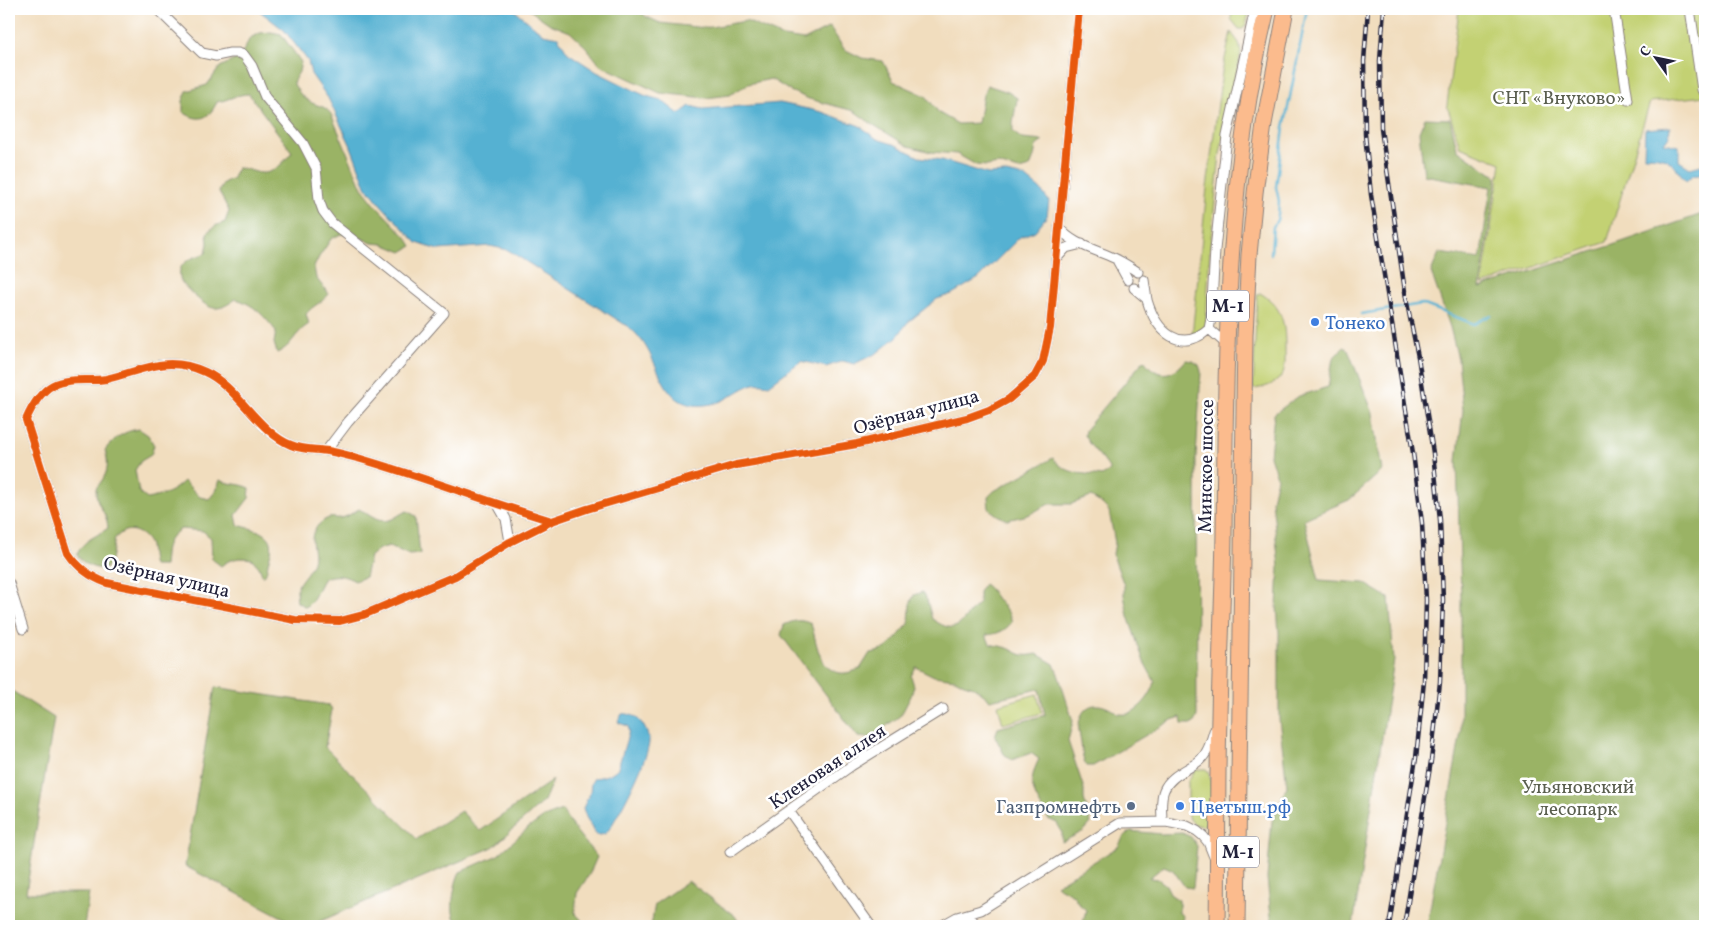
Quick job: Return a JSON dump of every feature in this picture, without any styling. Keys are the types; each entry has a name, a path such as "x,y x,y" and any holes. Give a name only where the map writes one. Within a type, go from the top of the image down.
{"highway":[{"name":"Минское шоссе","path":"1217,926 1226,344 1230,270 1241,150 1252,81 1267,9"},
{"name":"Минское шоссе","path":"1237,926 1245,335 1249,255 1264,124 1286,9"}],"street":[{"path":"157,9 202,53 216,56 230,53 244,55 252,66 265,97 303,143 316,168 319,200 323,211 332,223 444,313 348,422 326,451"},
{"name":"Озёрная улица","path":"552,521 498,505 445,485 346,455 302,449 289,445 276,436 219,381 205,372 167,363 106,379 66,381 53,385 41,394 26,420 68,553 75,564 86,573 108,582 295,620 340,621 363,615 455,576 510,542 552,521 736,465 857,444 967,418 989,410 1009,399 1024,387 1035,376 1043,361 1050,328 1079,9"},
{"path":"1144,280 1147,299 1152,312 1163,329 1177,340 1190,340 1202,336 1209,329 1215,241 1227,136 1255,9"},
{"path":"1614,9 1628,100"},
{"path":"1690,9 1702,90"},
{"path":"1059,227 1063,232 1082,244 1138,272"},
{"path":"1056,259 1066,248 1082,244"},
{"path":"1117,260 1128,280"},
{"path":"1134,288 1147,299"},
{"path":"1209,329 1226,344"},
{"path":"498,505 506,519 510,542"},
{"path":"9,583 22,629"},
{"name":"Кленовая аллея","path":"730,852 851,766 943,709"},
{"path":"1162,822 1162,796 1166,786 1187,767 1202,758 1210,746 1219,719"},
{"path":"789,811 871,926"},
{"path":"941,926 957,917 981,910 1120,823 1162,822 1187,826 1198,831 1208,842 1218,869"},
{"path":"968,914 977,926"}],"green space":[{"path":"528,9 639,9 645,16 660,23 705,28 746,21 783,37 804,40 830,27 844,49 862,58 883,61 893,81 926,96 939,113 958,124 978,123 983,95 987,85 1008,92 1017,98 1013,132 1022,139 1043,141 1036,146 1030,167 1019,170 998,164 976,165 957,154 931,152 908,146 854,111 809,99 790,91 771,79 748,84 730,95 706,98 660,93 600,65 586,47 570,32 550,24"},
{"path":"1232,9 1250,9 1246,25 1243,29 1239,29 1231,19"},
{"name":"СНТ «Внуково»","path":"1459,9 1705,9 1705,96 1650,102 1607,242 1482,285 1501,163 1460,147 1447,105"},
{"path":"271,32 281,34 301,62 299,72 293,82 297,90 305,99 325,108 331,114 362,188 412,246 402,252 383,244 372,243 352,234 341,234 331,239 314,267 316,278 329,294 306,314 309,324 286,347 277,353 274,343 276,331 259,312 248,304 236,299 220,308 210,307 187,288 181,281 180,274 184,263 206,253 207,233 215,226 225,222 229,211 219,192 223,183 233,178 237,168 262,173 272,171 292,152 249,94 217,102 211,112 203,118 194,117 183,112 183,101 187,91 207,85 220,67 240,57 250,38 260,33"},
{"path":"1231,32 1239,43 1241,53 1220,154 1210,248 1206,323 1205,327 1192,336 1207,188 1222,72"},
{"name":"Ульяновский лесопарк","path":"1425,118 1450,119 1457,149 1497,176 1480,288 1705,213 1705,926 1427,926 1461,731 1461,597 1457,461 1463,410 1458,359 1450,327 1431,272 1439,253 1480,259 1491,187 1424,175 1419,132"},
{"path":"1260,293 1274,304 1282,317 1285,364 1283,373 1278,380 1266,386 1253,389 1257,295"},
{"path":"1344,347 1348,350 1373,413 1382,471 1349,500 1304,519 1319,580 1364,583 1389,598 1394,660 1353,926 1272,926 1267,878 1272,821 1287,786 1279,719 1279,633 1277,607 1279,567 1272,500 1277,477 1270,456 1274,414 1299,396 1328,387 1333,358"},
{"path":"1144,360 1154,370 1165,374 1176,370 1186,360 1193,361 1199,365 1201,371 1196,458 1197,717 1193,724 1182,724 1181,717 1172,720 1093,766 1087,766 1084,761 1079,728 1081,715 1085,710 1090,706 1100,705 1118,714 1129,714 1146,700 1155,682 1144,662 1128,616 1124,585 1113,554 1115,543 1109,511 1091,497 1071,504 1049,504 1028,515 1007,520 989,509 988,497 994,491 1053,458 1063,468 1075,472 1102,476 1110,470 1087,440 1084,435 1085,430"},
{"path":"139,429 148,435 154,445 151,455 141,461 135,470 139,492 147,499 167,493 184,481 200,497 209,499 216,491 220,480 250,488 249,498 236,515 238,525 259,531 269,538 271,550 266,573 263,577 259,567 252,559 235,559 221,566 212,559 211,538 203,531 181,529 175,533 167,545 164,566 153,566 150,546 146,539 140,534 129,530 115,538 111,560 105,569 89,565 77,555 86,542 108,528 106,517 96,494 96,488 106,471 105,450 120,436 129,431"},
{"path":"359,509 381,521 391,519 407,511 416,516 420,554 409,555 389,546 379,549 370,556 365,577 355,581 340,576 324,578 314,597 306,607 297,602 298,585 309,570 314,559 313,532 328,518 348,516"},
{"path":"984,584 1006,609 1012,622 1001,632 986,635 990,644 1008,648 1022,655 1037,654 1054,664 1073,721 1068,741 1084,789 1084,799 1091,823 1084,831 1062,842 1062,832 1057,823 1048,819 1033,790 1033,777 1039,759 1031,753 1012,760 1004,754 995,736 998,728 1045,715 1039,689 990,700 974,687 955,679 934,676 916,667 911,676 914,686 911,696 901,715 877,734 868,738 858,737 781,635 784,625 788,623 804,621 811,624 822,660 832,670 840,673 850,672 860,669 870,653 877,652 892,643 909,624 910,604 914,595 922,592 927,600 932,619 942,625 955,627 979,603 979,592"},
{"path":"215,687 329,705 332,710 325,747 417,839 461,811 480,831 553,780 544,801 493,847 309,926 299,926 185,866"},
{"path":"9,689 54,718 26,893 89,893 84,926 9,926"},
{"path":"1037,694 1042,713 1003,724 998,705"},
{"path":"1206,769 1209,773 1212,796 1208,819 1206,824 1202,826 1194,824 1188,817 1188,781 1195,770"},
{"path":"562,810 572,826 597,857 589,875 577,893 575,913 587,926 462,926 455,918 453,912 455,887 460,872 498,855 527,829 544,817"},
{"path":"1130,831 1161,834 1182,833 1191,837 1197,846 1193,888 1185,887 1173,870 1164,866 1149,878 1158,879 1166,885 1171,895 1179,900 1179,913 1183,916 1181,926 1082,926 1086,910 1073,895 1056,885 1118,847"},
{"path":"688,881 735,916 741,926 651,926 655,904"}],"water":[{"path":"257,9 513,9 543,34 558,37 568,53 597,72 646,96 661,100 679,114 690,106 703,109 780,103 822,112 860,126 877,139 896,145 919,157 942,160 988,174 1006,173 1025,177 1040,189 1049,201 1047,216 1035,231 1020,237 979,278 952,294 937,299 907,323 898,336 877,353 854,364 843,361 826,367 801,361 769,385 754,384 716,403 698,405 684,403 674,396 666,386 647,348 633,331 508,250 490,246 438,250 417,243 366,186 350,144 328,98 311,74 308,61 284,30"},
{"path":"1670,127 1669,136 1664,143 1679,146 1679,161 1690,168 1705,164 1705,173 1693,175 1686,181 1669,161 1659,157 1644,156 1645,129"},
{"path":"622,714 632,715 644,726 649,741 648,748 625,802 612,825 605,834 596,835 583,808 594,778 607,775 618,768 629,731 628,726 618,721"}],"waterway":[{"path":"1271,254 1273,227 1278,215 1279,201 1276,187 1284,128 1307,9"},
{"path":"1361,314 1422,304 1474,324 1491,315"}],"railway":[{"path":"1368,9 1364,61 1365,134 1371,195 1413,453 1422,523 1426,600 1424,681 1416,758 1389,926"},
{"path":"1384,9 1380,61 1381,129 1406,298 1418,357 1433,453 1440,520 1443,600 1440,682 1431,761 1404,926"}],"cycle path":[{"path":"552,521 361,459 291,445 279,439 268,430 217,379 205,372 178,364 154,366 106,379 72,380 53,385 40,395 26,420 68,553 80,568 90,575 107,583 295,620 340,621 363,615 455,576 510,542 552,521 587,509 736,465 857,444 967,418 989,410 1009,399 1035,376 1043,361 1050,328 1079,9"}],"place":[{"name":"Тонеко","path":"1315,322"},
{"name":"Газпромнефть","path":"1131,806"},
{"name":"Цветыш.рф","path":"1180,806"}]}
